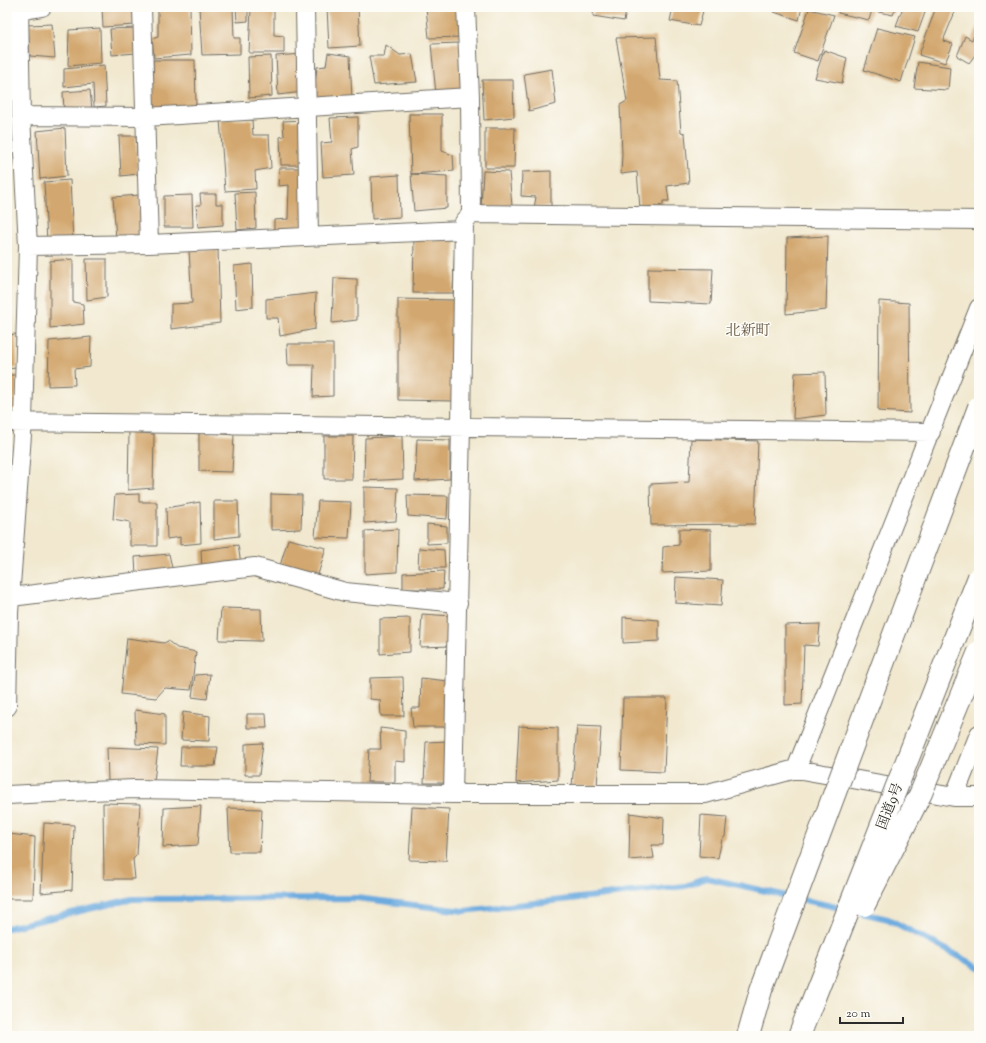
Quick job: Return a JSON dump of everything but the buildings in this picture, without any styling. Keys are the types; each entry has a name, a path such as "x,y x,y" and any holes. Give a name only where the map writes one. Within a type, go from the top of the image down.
{"highway":[{"path":"748,1036 761,990 979,407"},
{"name":"国道9号","path":"803,1027 979,577"},
{"path":"803,1027 921,793 979,652"}],"street":[{"path":"7,707 15,421 28,246 21,116 19,9 42,7"},
{"path":"142,7 149,244"},
{"path":"305,7 308,107 309,236"},
{"path":"453,794 458,603 464,222 471,214 470,97 466,7"},
{"path":"21,116 146,117 470,97"},
{"path":"471,214 979,220"},
{"path":"28,246 149,244 464,230"},
{"path":"796,769 979,308"},
{"path":"15,421 931,432"},
{"path":"9,608 255,567 346,592 458,603"},
{"path":"954,797 979,734"},
{"path":"7,795 134,789 453,794 704,794 796,769 954,797 979,798"}],"waterway":[{"path":"7,928 132,899 356,898 464,911 685,886 707,878 845,909"},
{"path":"862,913 888,919 979,967"}],"district":[{"name":"北新町","path":"748,330"}]}
